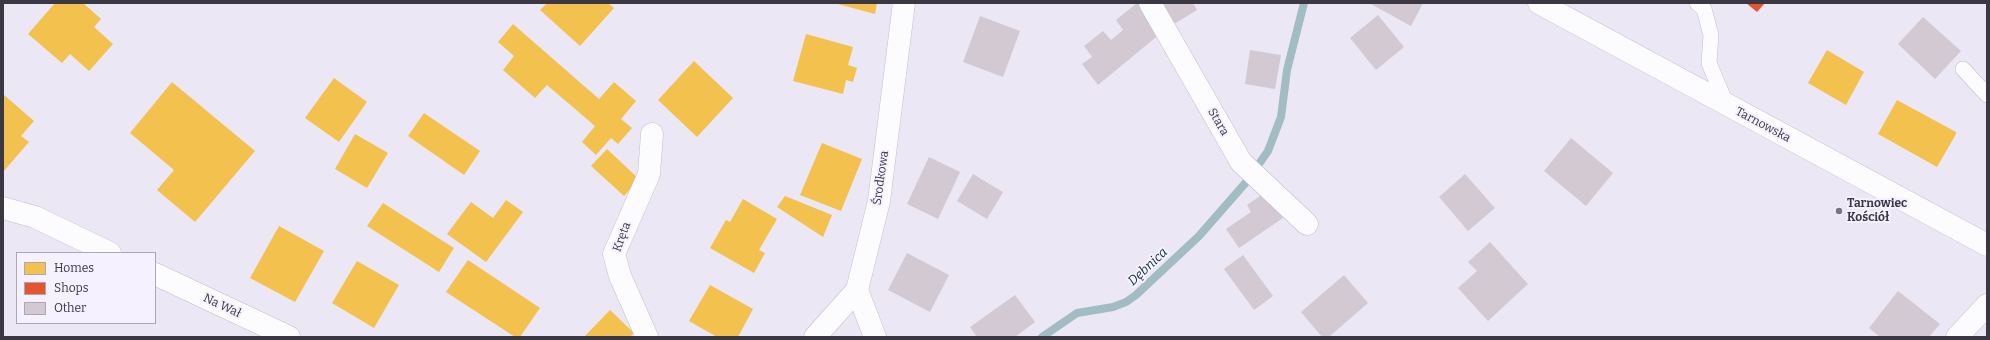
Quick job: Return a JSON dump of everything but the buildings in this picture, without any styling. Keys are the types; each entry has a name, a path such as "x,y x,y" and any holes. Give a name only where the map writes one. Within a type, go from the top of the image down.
{"street":[{"name":"Środkowa","path":"815,337 857,290 878,201 904,3"},
{"name":"Stara","path":"1150,3 1241,162 1307,224"},
{"name":"Tarnowska","path":"1539,3 1727,106 1987,245"},
{"name":"Kręta","path":"647,337 620,276 614,254 649,174 652,134"},
{"path":"3,208 34,217 108,252"},
{"name":"Na Wał","path":"156,274 289,337"},
{"path":"857,290 875,337"},
{"path":"1958,337 1987,305"}],"lane":[{"path":"1697,3 1704,9 1711,35 1709,64 1727,106"},
{"path":"1962,70 1987,95"}],"waterway":[{"name":"Dębnica","path":"1259,164 1268,151 1281,117 1287,70 1304,3"},
{"name":"Dębnica","path":"1042,337 1077,313 1113,307 1126,302 1136,295 1199,236 1248,180"}],"place":[{"name":"Tarnowiec Kościół","path":"1839,211"}]}
